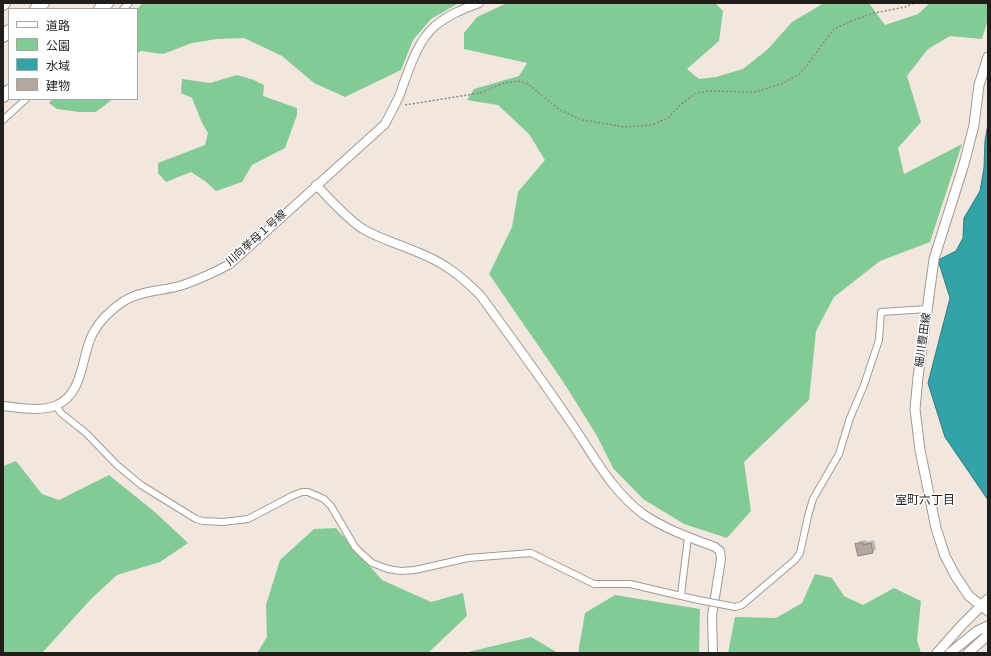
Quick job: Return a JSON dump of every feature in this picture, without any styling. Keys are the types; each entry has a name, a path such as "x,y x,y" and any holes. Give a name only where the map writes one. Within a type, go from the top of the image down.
{"main road":[{"name":"細川豊田線","path":"986,605 969,596 955,575 945,556 936,528 920,450 915,408 934,259 964,164 974,125 979,85 988,57"},
{"path":"937,653 986,605"},
{"path":"950,653 977,631 988,626"},
{"path":"968,653 988,635"}],"street":[{"name":"川向挙母１号線","path":"56,406 69,396 76,385 93,333 105,316 126,300 146,293 182,285 213,273 230,264 385,124 395,107 406,76 422,42 434,26 450,15 479,3"},
{"path":"3,120 25,100"},
{"path":"316,185 351,220 365,229 429,257 455,271 480,295 502,324 612,483 630,503 643,514 661,525 718,549 721,555 712,616 713,653"},
{"path":"3,406 37,409 56,406 61,413 86,433 117,465 141,486 196,519 203,521 223,522 253,518 292,496 302,492 308,492 324,499 331,506 355,547 362,554 372,562 388,569 401,571 415,570 468,558 531,553 594,584 630,584 735,607 742,605 796,560 800,553 813,499 839,454 850,418 867,378 879,340 881,312 927,309"},
{"path":"681,595 688,537"}],"path":[{"path":"395,107 480,93 504,83 520,81 528,84 560,110 582,120 625,127 652,125 668,118 680,105 696,94 708,91 755,92 781,84 798,75 834,29 874,13 905,7 914,3"}],"green space":[{"path":"143,3 459,3 431,19 413,40 401,70 345,97 314,83 282,56 244,38 217,39 192,43 163,54 141,51 138,52 138,8"},
{"path":"507,3 715,3 723,11 719,41 687,69 699,79 716,77 743,69 768,49 792,22 824,3 869,3 885,25 918,14 930,3 988,3 988,19 982,39 950,36 928,49 907,76 921,122 898,148 904,174 962,144 930,242 880,261 834,297 816,331 809,400 744,462 751,511 727,538 684,524 643,499 613,468 597,436 564,383 489,274 512,227 518,192 545,160 529,134 498,105 467,100 474,89 519,76 527,63 464,49 464,33 477,17"},
{"path":"237,75 254,80 264,85 263,96 297,108 297,115 285,148 252,165 242,182 216,191 205,181 191,172 166,182 158,173 158,163 205,145 208,133 202,123 192,98 181,93 182,79 210,83"},
{"path":"52,100 112,100 96,112 79,112 57,109 49,103"},
{"path":"16,461 42,494 59,500 109,475 156,513 188,543 160,562 117,575 91,599 42,653 3,653 3,466"},
{"path":"336,528 382,580 431,602 463,593 467,616 428,653 257,653 267,637 266,605 280,560 314,529"},
{"path":"815,574 832,578 844,596 863,605 894,588 921,601 917,640 921,653 728,653 735,617 776,618 802,603"},
{"path":"615,595 700,609 699,653 578,653 585,613"},
{"path":"531,637 558,653 464,653"}],"water":[{"path":"988,124 988,500 945,437 928,383 950,298 938,260 956,251 963,238 964,218 980,191 984,168 985,141"}],"building":[{"path":"863,543 863,545 871,543 873,553 858,556 855,544"}],"district":[{"name":"室町六丁目","path":"925,500"}]}
